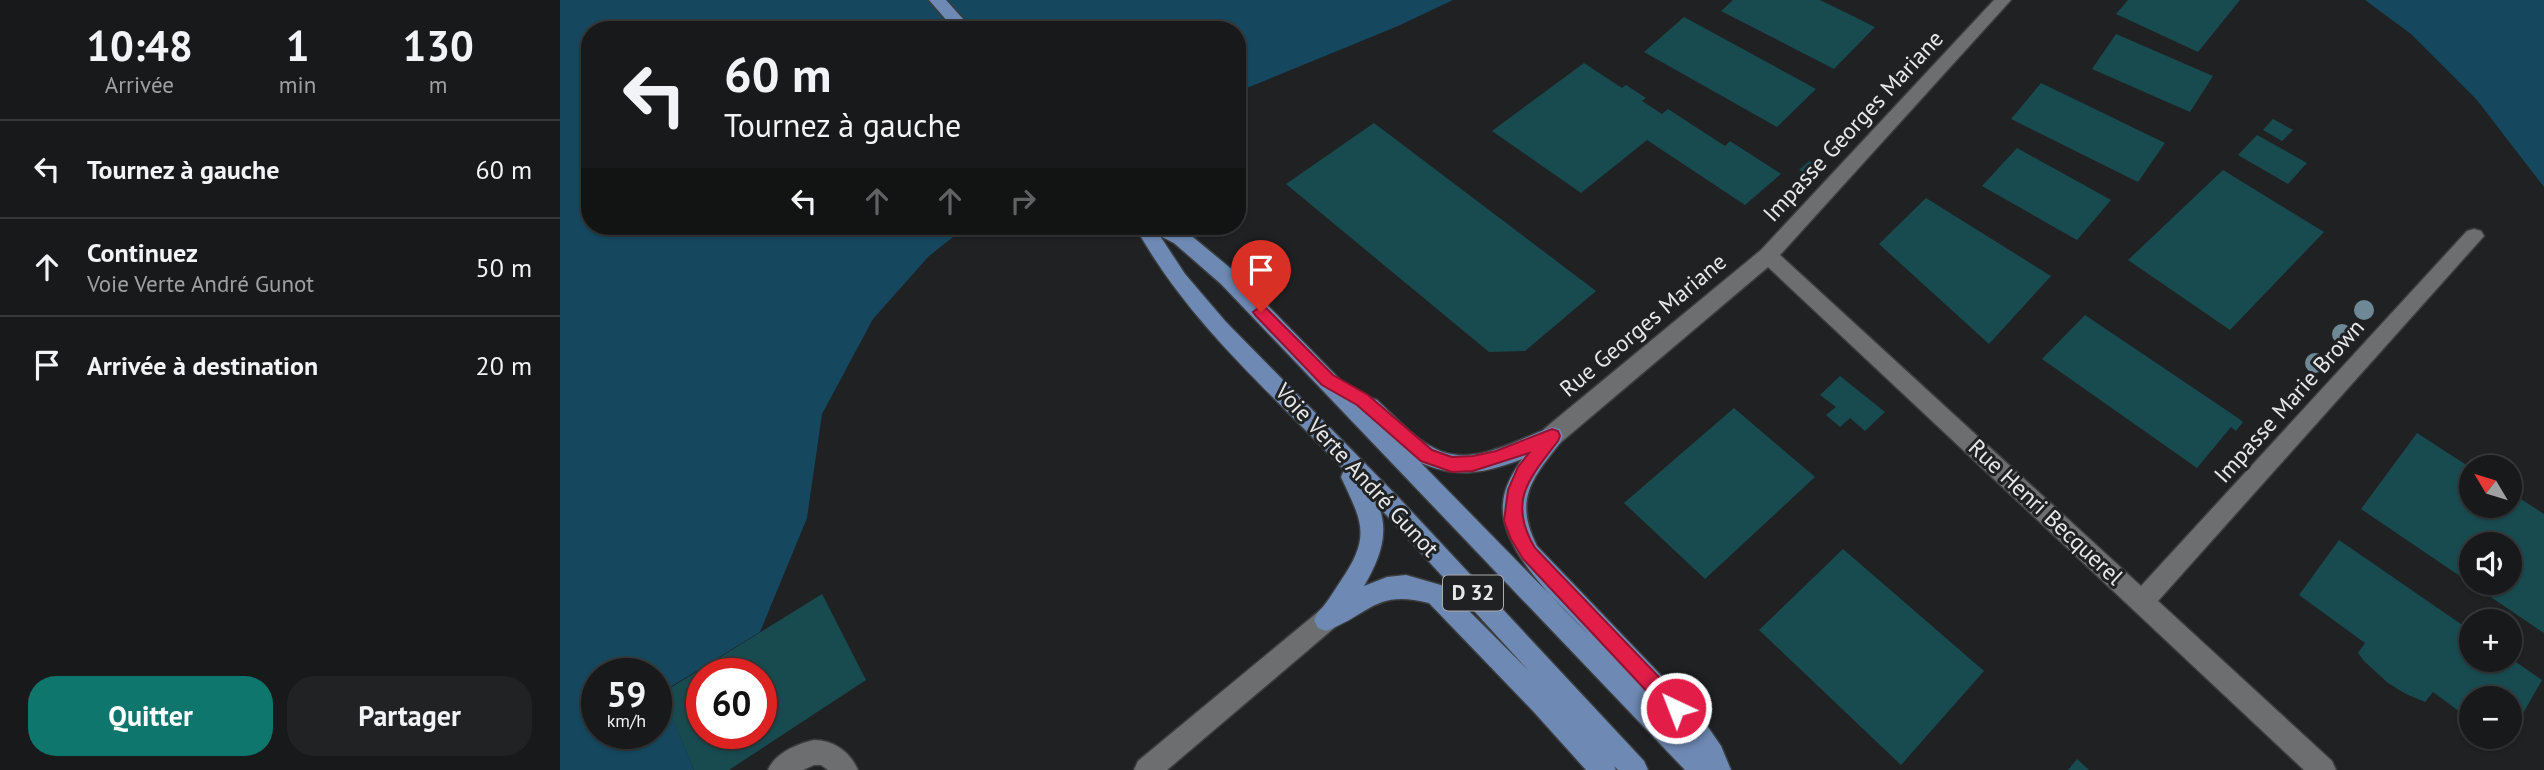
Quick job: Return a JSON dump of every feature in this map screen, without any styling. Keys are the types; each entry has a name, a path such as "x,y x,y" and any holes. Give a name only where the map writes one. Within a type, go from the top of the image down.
{"main road":[{"path":"937,0 957,21"},
{"name":"Voie Verte André Gunot","path":"1149,235 1156,249 1190,296 1310,418 1635,770"},
{"name":"Voie Verte André Gunot","path":"1175,235 1228,278 1703,770"},
{"path":"1327,380 1362,400 1427,456 1452,465 1473,464 1497,458 1552,436"},
{"path":"1310,418 1362,492 1373,518 1371,544 1365,561 1346,594 1326,620"},
{"path":"1552,436 1524,472 1516,490 1513,521 1517,534 1529,554 1692,726 1712,755 1718,770"},
{"path":"1326,620 1358,600 1387,588 1406,586 1436,594 1532,692 1603,770"}],"street":[{"name":"Impasse Georges Mariane","path":"1768,255 2003,0"},
{"name":"Impasse Marie Brown","path":"2142,602 2474,236"},
{"name":"Rue Georges Mariane","path":"1552,436 1768,255"},
{"name":"Rue Henri Becquerel","path":"1768,255 2323,770"},
{"path":"1147,770 1326,620"},
{"path":"781,770 805,754 822,751 829,754 845,770"}],"shaded area":[{"path":"560,0 1453,0 1398,26 1246,88 1246,21 581,21 581,235 956,235 929,256 873,319 822,414 807,518 760,632 718,658 686,658 686,677 672,686 672,658 581,658 581,749 672,749 672,716 694,770 560,770"},
{"path":"2365,0 2544,0 2544,187 2477,100 2411,34"}],"building":[{"path":"1733,0 1820,0 1875,27 1834,69 1721,11"},
{"path":"2128,0 2240,0 2198,52 2116,14"},
{"path":"1684,17 1816,89 1777,127 1644,52"},
{"path":"2116,34 2213,76 2190,112 2092,69"},
{"path":"1584,63 1622,88 1626,85 1646,98 1642,101 1662,114 1668,109 1725,146 1730,141 1781,174 1745,205 1647,140 1581,193 1492,131"},
{"path":"2041,83 2165,143 2138,182 2011,119"},
{"path":"2273,119 2293,130 2282,141 2263,130"},
{"path":"1374,123 1596,291 1525,351 1489,352 1286,184"},
{"path":"2257,135 2307,163 2288,184 2238,155"},
{"path":"2017,148 2111,200 2077,240 1982,186"},
{"path":"1809,161 1822,168 1812,177 1799,170"},
{"path":"2223,170 2324,232 2230,330 2128,260"},
{"path":"1926,198 2051,276 1989,344 1879,244"},
{"path":"2085,315 2243,422 2236,431 2231,427 2197,468 2042,359"},
{"path":"1840,376 1885,412 1865,431 1850,418 1840,427 1826,415 1836,407 1820,395"},
{"path":"1734,408 1815,477 1705,579 1624,503"},
{"path":"2417,433 2459,460 2459,518 2522,518 2522,500 2544,514 2544,633 2522,618 2522,609 2509,609 2488,595 2522,595 2522,532 2459,532 2459,575 2361,509"},
{"path":"2339,540 2459,623 2459,672 2522,672 2522,666 2542,680 2522,715 2522,686 2459,686 2459,711 2433,692 2425,702 2388,683 2358,653 2365,643 2299,595"},
{"path":"1843,549 1984,671 1901,765 1759,630"},
{"path":"822,594 866,680 777,738 777,658 719,658"},
{"path":"686,678 686,749 761,749 729,770 694,770 672,717 672,687"},
{"path":"2077,759 2089,770 2068,770"}],"route":[{"path":"1261,312 1327,380 1362,400 1427,456 1452,465 1473,464 1497,458 1552,436 1524,472 1516,490 1513,521 1517,534 1529,554 1676,708"}]}
